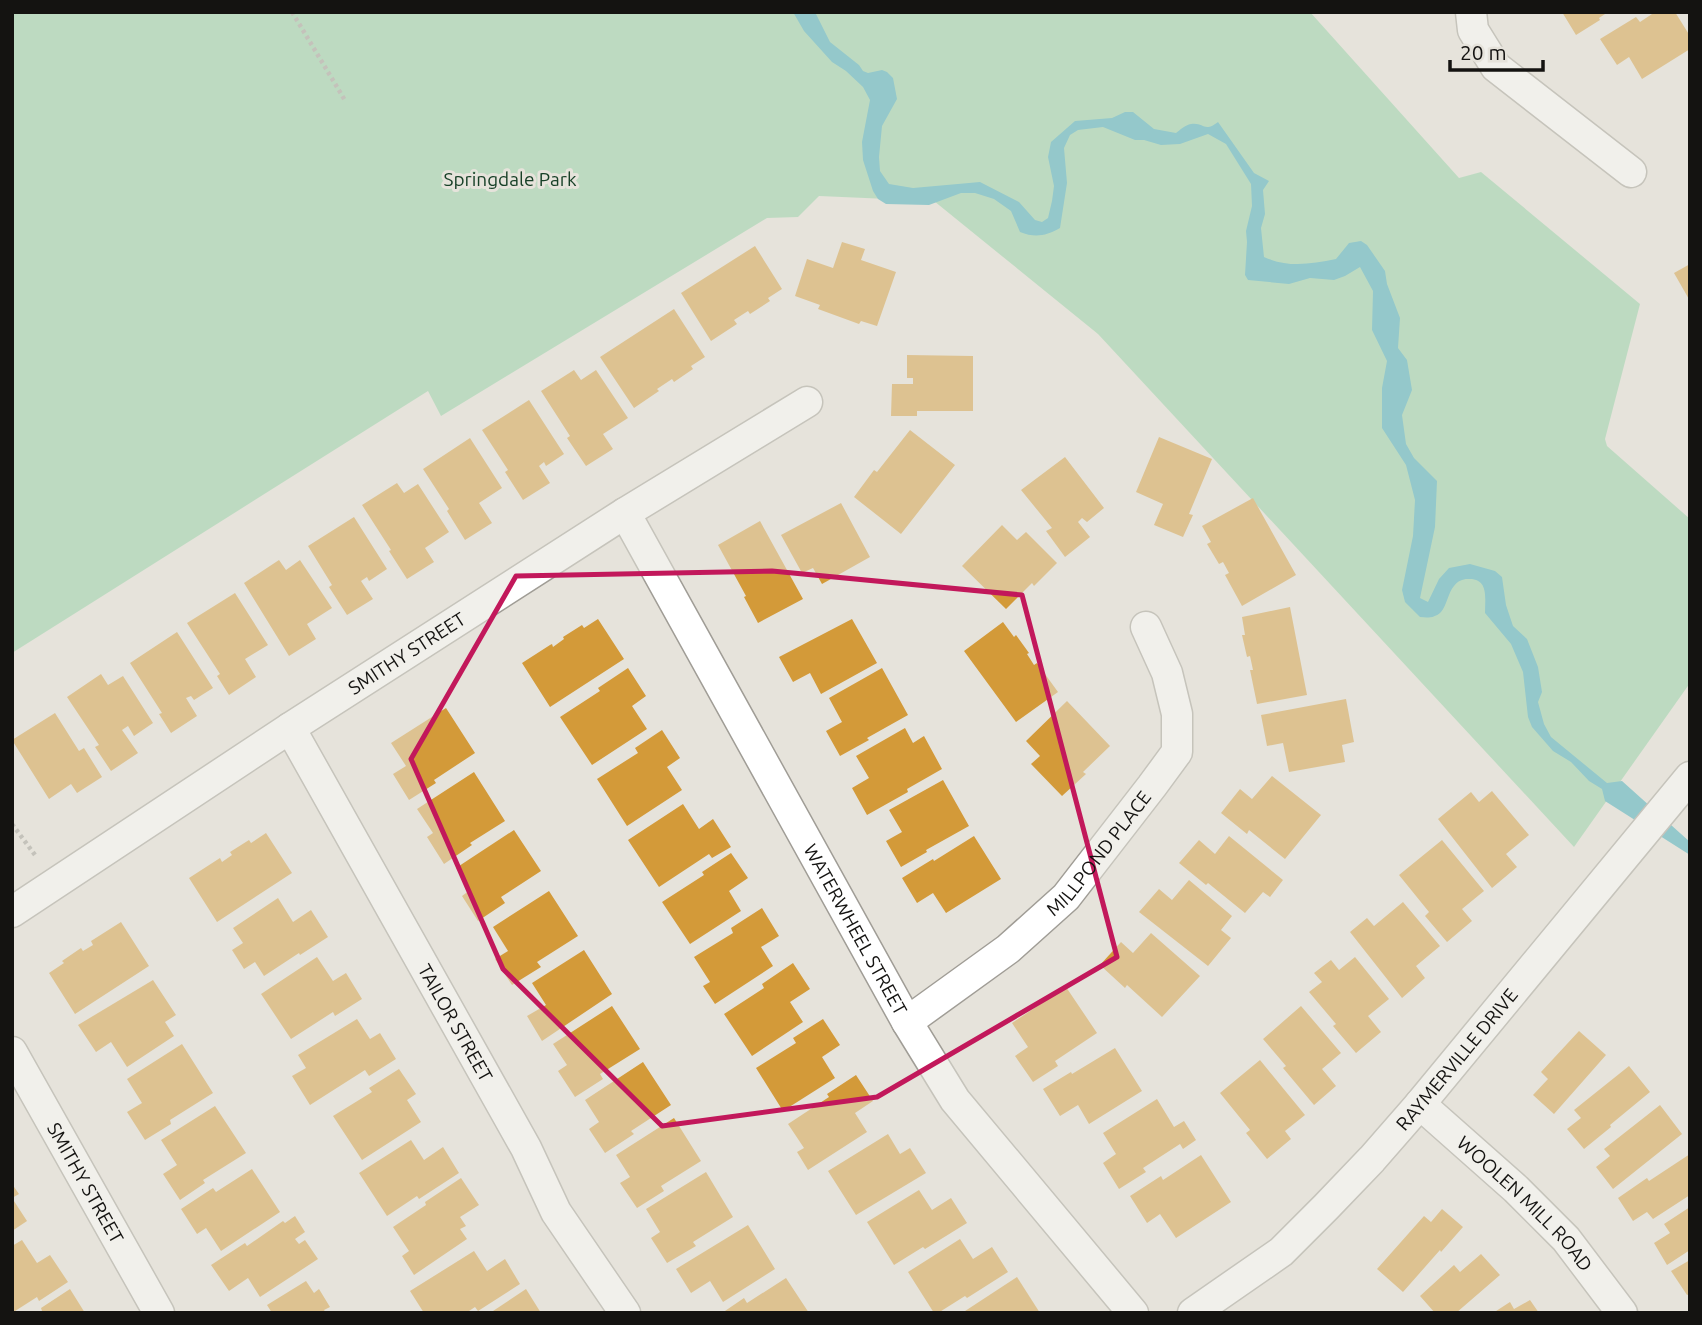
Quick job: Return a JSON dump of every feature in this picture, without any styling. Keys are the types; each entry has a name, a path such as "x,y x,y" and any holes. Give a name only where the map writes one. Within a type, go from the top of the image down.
{"street":[{"path":"1471,12 1473,30 1496,67 1631,172"},
{"name":"SMITHY STREET","path":"12,912 290,728 625,513 807,402"},
{"name":"WATERWHEEL STREET","path":"625,513 907,1022 955,1100 1133,1313"},
{"name":"MILLPOND PLACE","path":"907,1022 1008,950 1066,897 1177,752 1177,714 1167,674 1146,627"},
{"name":"TAILOR STREET","path":"290,728 526,1148 556,1212 625,1313"},
{"name":"RAYMERVILLE DRIVE","path":"1193,1313 1281,1252 1326,1207 1420,1104 1690,777"},
{"name":"SMITHY STREET","path":"12,1052 159,1313"},
{"name":"WOOLEN MILL ROAD","path":"1420,1104 1516,1189 1566,1239 1622,1313"}],"path":[{"path":"292,12 346,102"},
{"path":"12,824 35,855"}],"highlighted area":[{"path":"772,571 1022,595 1117,957 877,1097 662,1126 503,969 411,759 516,576"}],"green space":[{"name":"Springdale Park","path":"12,12 1310,12 1459,178 1481,172 1640,304 1605,439 1607,446 1690,519 1690,683 1574,847 1098,334 934,201 819,196 798,217 767,218 441,416 428,391 12,653"}],"water":[{"path":"793,12 815,12 830,42 863,71 868,73 882,70 893,78 897,99 882,126 879,157 880,171 889,184 913,188 980,182 1019,202 1035,220 1042,222 1048,218 1054,186 1048,157 1051,142 1075,121 1112,118 1125,112 1133,112 1154,129 1176,133 1189,125 1207,127 1218,122 1254,173 1269,181 1263,190 1265,214 1261,228 1264,257 1282,263 1308,263 1336,259 1349,243 1361,241 1367,245 1385,271 1400,318 1398,348 1407,360 1412,390 1402,415 1406,444 1414,458 1437,481 1435,527 1420,598 1428,602 1439,579 1449,568 1470,564 1495,571 1502,577 1506,605 1513,626 1527,639 1538,667 1542,692 1538,702 1551,737 1607,783 1622,781 1690,842 1690,855 1605,801 1602,789 1589,781 1571,762 1553,751 1532,727 1528,717 1523,672 1511,644 1485,613 1485,595 1480,582 1468,579 1459,582 1452,589 1443,609 1434,616 1420,617 1405,602 1402,590 1413,536 1415,500 1406,465 1382,428 1382,388 1387,361 1372,330 1373,291 1360,267 1334,280 1310,278 1289,284 1248,280 1245,275 1246,231 1252,206 1251,184 1226,144 1208,134 1180,144 1161,145 1135,140 1103,127 1078,130 1070,135 1064,148 1067,183 1060,228 1045,234 1031,235 1020,232 1011,211 994,199 975,193 961,193 929,205 886,204 878,199 873,191 863,160 862,142 870,100 863,87 832,62 804,31"}],"building":[{"path":"1562,12 1608,12 1576,35"},
{"path":"1655,12 1675,12 1690,36 1690,49 1642,79 1629,57 1617,65 1600,39 1636,17 1640,22"},
{"path":"842,242 865,249 861,260 896,272 877,326 861,321 859,324 818,309 820,305 795,296 807,259 833,268"},
{"path":"755,246 782,289 750,314 748,311 734,320 737,324 711,341 681,293"},
{"path":"1690,264 1690,301 1674,273"},
{"path":"674,309 705,357 691,366 693,369 674,382 672,379 634,408 600,357"},
{"path":"907,355 973,356 973,411 917,411 917,416 891,416 892,384 913,384 913,378 907,378"},
{"path":"574,370 581,380 596,370 628,418 603,434 613,449 586,466 541,391"},
{"path":"529,400 564,454 546,466 544,462 539,466 550,483 523,500 505,472 508,470 482,430"},
{"path":"910,430 955,465 901,534 854,497"},
{"path":"1159,437 1212,459 1189,514 1193,515 1183,537 1154,525 1163,504 1136,492"},
{"path":"470,438 502,488 479,503 492,523 465,540 423,469"},
{"path":"1065,457 1104,508 1087,522 1082,518 1078,522 1090,537 1065,557 1046,531 1052,528 1021,490"},
{"path":"397,483 404,493 418,484 449,532 425,548 434,562 407,579 362,505"},
{"path":"1253,498 1296,575 1242,606 1225,575 1229,573 1223,562 1219,564 1207,544 1211,542 1202,526"},
{"path":"841,503 870,557 822,584 813,568 802,573 781,535"},
{"path":"354,517 387,569 369,581 367,577 361,581 373,599 347,615 308,546"},
{"path":"760,521 803,599 758,623 718,545"},
{"path":"1002,525 1017,540 1026,532 1057,563 1006,609 962,566"},
{"path":"279,560 286,570 300,560 332,608 307,624 316,639 289,656 244,583"},
{"path":"235,593 268,645 245,659 256,677 229,695 217,676 220,674 187,623"},
{"path":"1290,607 1307,695 1257,704 1250,656 1247,657 1242,635 1245,635 1242,617"},
{"path":"598,619 624,659 550,707 522,663 552,644 553,647 582,625 584,628"},
{"path":"852,619 877,663 821,694 810,673 793,682 779,657"},
{"path":"1003,622 1029,653 1027,654 1034,665 1037,663 1058,692 1016,722 964,651"},
{"path":"177,632 213,688 194,700 191,696 186,698 197,716 171,733 159,714 162,713 130,663"},
{"path":"628,668 646,696 632,706 647,729 592,765 560,717 600,691 598,688"},
{"path":"882,668 908,715 840,756 826,731 842,722 829,698"},
{"path":"101,674 108,685 123,676 153,723 134,736 128,726 122,730 138,753 111,771 95,747 99,745 67,697"},
{"path":"1346,699 1354,742 1342,745 1345,762 1289,772 1283,743 1267,746 1261,715"},
{"path":"1067,701 1110,746 1062,796 1031,764 1040,756 1026,741"},
{"path":"446,708 475,753 409,800 393,774 406,766 391,743"},
{"path":"55,713 79,751 84,748 102,777 77,793 71,784 49,799 12,740"},
{"path":"905,728 913,743 924,736 942,769 867,815 852,788 869,778 856,756"},
{"path":"662,730 680,758 667,767 682,790 627,826 597,779 638,753 635,748"},
{"path":"474,772 505,821 470,843 472,845 444,864 427,837 433,833 417,809"},
{"path":"1272,776 1321,815 1285,859 1249,830 1247,834 1221,813 1240,789 1252,799"},
{"path":"943,780 969,826 901,867 886,841 902,832 889,810"},
{"path":"1492,791 1529,835 1506,854 1517,867 1492,888 1438,819 1471,792 1479,802"},
{"path":"683,804 699,829 713,819 731,847 712,858 709,854 659,887 628,840"},
{"path":"514,830 541,871 501,897 505,903 478,921 462,896 470,890 456,868"},
{"path":"266,833 292,873 217,922 189,878 220,858 222,862 232,855 230,852"},
{"path":"974,836 1001,879 946,913 933,893 917,903 902,878"},
{"path":"1229,836 1283,880 1270,897 1263,892 1245,913 1179,863 1199,840 1215,854"},
{"path":"1442,840 1484,891 1462,909 1472,921 1447,942 1425,916 1429,912 1399,875"},
{"path":"731,853 748,878 729,891 741,911 690,944 662,902 704,875 702,872"},
{"path":"1189,880 1232,916 1221,930 1231,938 1208,966 1139,912 1159,889 1172,900"},
{"path":"549,891 578,936 537,962 541,967 512,985 495,959 508,951 493,927"},
{"path":"278,898 293,922 311,910 328,937 264,976 255,962 244,969 232,950 243,943 233,928"},
{"path":"1403,902 1440,946 1416,966 1425,978 1402,998 1350,932 1367,918 1374,926"},
{"path":"762,908 779,936 761,947 773,966 715,1004 703,986 710,982 694,957 733,933 731,928"},
{"path":"121,922 149,966 75,1014 49,973 81,948 83,951 93,945 91,941"},
{"path":"1151,933 1200,976 1162,1017 1100,965 1121,942 1133,953"},
{"path":"584,950 612,994 542,1041 527,1016 546,1005 532,983"},
{"path":"317,957 333,981 346,973 362,999 335,1016 333,1012 291,1039 261,994"},
{"path":"1355,957 1389,999 1368,1016 1381,1032 1356,1053 1309,992 1322,982 1314,973 1331,960 1339,970"},
{"path":"793,963 810,989 790,1002 803,1022 752,1056 724,1014 764,988 762,984"},
{"path":"153,980 176,1015 165,1022 174,1036 127,1067 111,1042 96,1052 78,1025"},
{"path":"1066,987 1097,1033 1055,1061 1058,1066 1033,1082 1015,1056 1028,1047 1012,1023"},
{"path":"612,1006 640,1049 600,1074 603,1079 575,1097 558,1071 567,1065 553,1044"},
{"path":"1301,1006 1341,1053 1322,1069 1336,1086 1314,1105 1263,1039"},
{"path":"357,1019 370,1039 380,1033 396,1059 369,1076 365,1070 310,1105 292,1076 306,1068 298,1055"},
{"path":"823,1019 840,1045 822,1057 835,1078 783,1111 756,1068 796,1043 793,1038"},
{"path":"1579,1031 1606,1055 1554,1114 1533,1095 1548,1079 1541,1072"},
{"path":"182,1044 213,1093 170,1120 171,1124 145,1140 127,1112 142,1103 127,1079"},
{"path":"1115,1048 1142,1091 1089,1124 1078,1105 1060,1116 1043,1089"},
{"path":"1260,1060 1305,1115 1285,1131 1291,1139 1267,1159 1246,1133 1250,1130 1220,1093"},
{"path":"643,1062 671,1105 631,1131 634,1134 605,1153 589,1129 599,1122 585,1100"},
{"path":"1629,1066 1650,1092 1584,1149 1567,1129 1581,1118 1574,1110"},
{"path":"399,1069 416,1094 407,1100 421,1122 362,1160 333,1116 372,1092 369,1088"},
{"path":"856,1075 873,1101 855,1113 867,1132 808,1170 797,1152 804,1148 788,1124"},
{"path":"1157,1099 1174,1127 1184,1121 1196,1140 1183,1149 1180,1144 1143,1168 1146,1172 1119,1189 1103,1163 1116,1154 1103,1133"},
{"path":"1660,1105 1682,1134 1613,1189 1596,1167 1610,1156 1604,1149"},
{"path":"215,1106 246,1153 203,1180 205,1183 180,1200 163,1174 177,1165 161,1140"},
{"path":"674,1118 701,1161 661,1186 664,1191 637,1208 620,1183 630,1177 616,1155"},
{"path":"888,1134 900,1154 910,1148 926,1173 856,1215 828,1171"},
{"path":"411,1140 424,1160 443,1147 459,1173 387,1216 359,1173"},
{"path":"1690,1154 1690,1195 1653,1219 1647,1212 1633,1221 1618,1198"},
{"path":"1201,1155 1231,1202 1176,1238 1160,1214 1147,1223 1130,1196 1161,1176 1163,1180"},
{"path":"252,1169 280,1212 221,1251 206,1228 197,1234 181,1209 213,1188 216,1192"},
{"path":"706,1172 733,1217 693,1242 696,1246 667,1263 651,1238 660,1232 646,1209"},
{"path":"461,1178 479,1205 460,1217 466,1226 460,1229 467,1239 414,1275 402,1256 409,1251 393,1227"},
{"path":"12,1184 19,1194 12,1198"},
{"path":"919,1190 932,1210 951,1198 967,1223 894,1265 867,1222"},
{"path":"12,1198 27,1221 12,1231"},
{"path":"1690,1207 1690,1250 1667,1265 1654,1243 1670,1233 1664,1224"},
{"path":"1442,1209 1463,1227 1403,1292 1377,1269 1424,1216 1431,1222"},
{"path":"295,1216 305,1232 295,1239 299,1244 305,1240 318,1259 260,1297 248,1278 229,1291 211,1265"},
{"path":"748,1225 775,1269 723,1302 710,1281 691,1293 676,1269"},
{"path":"960,1239 973,1259 992,1247 1008,1272 967,1298 965,1296 934,1313 908,1272"},
{"path":"22,1240 37,1263 50,1255 68,1282 39,1301 37,1297 12,1313 12,1246"},
{"path":"474,1251 487,1271 505,1259 520,1284 478,1311 475,1307 466,1313 424,1313 410,1291"},
{"path":"1481,1254 1500,1275 1456,1313 1435,1313 1420,1296 1454,1265 1460,1272"},
{"path":"1690,1260 1690,1294 1687,1295 1671,1271"},
{"path":"1017,1277 1040,1313 962,1313"},
{"path":"786,1278 809,1313 722,1313 744,1298 747,1303"},
{"path":"306,1281 314,1293 319,1289 330,1307 324,1310 326,1313 272,1313 267,1305"},
{"path":"70,1289 85,1313 39,1313 41,1308"},
{"path":"526,1289 541,1313 494,1313 493,1311"},
{"path":"1530,1300 1539,1313 1493,1313 1510,1302 1514,1309"}]}
